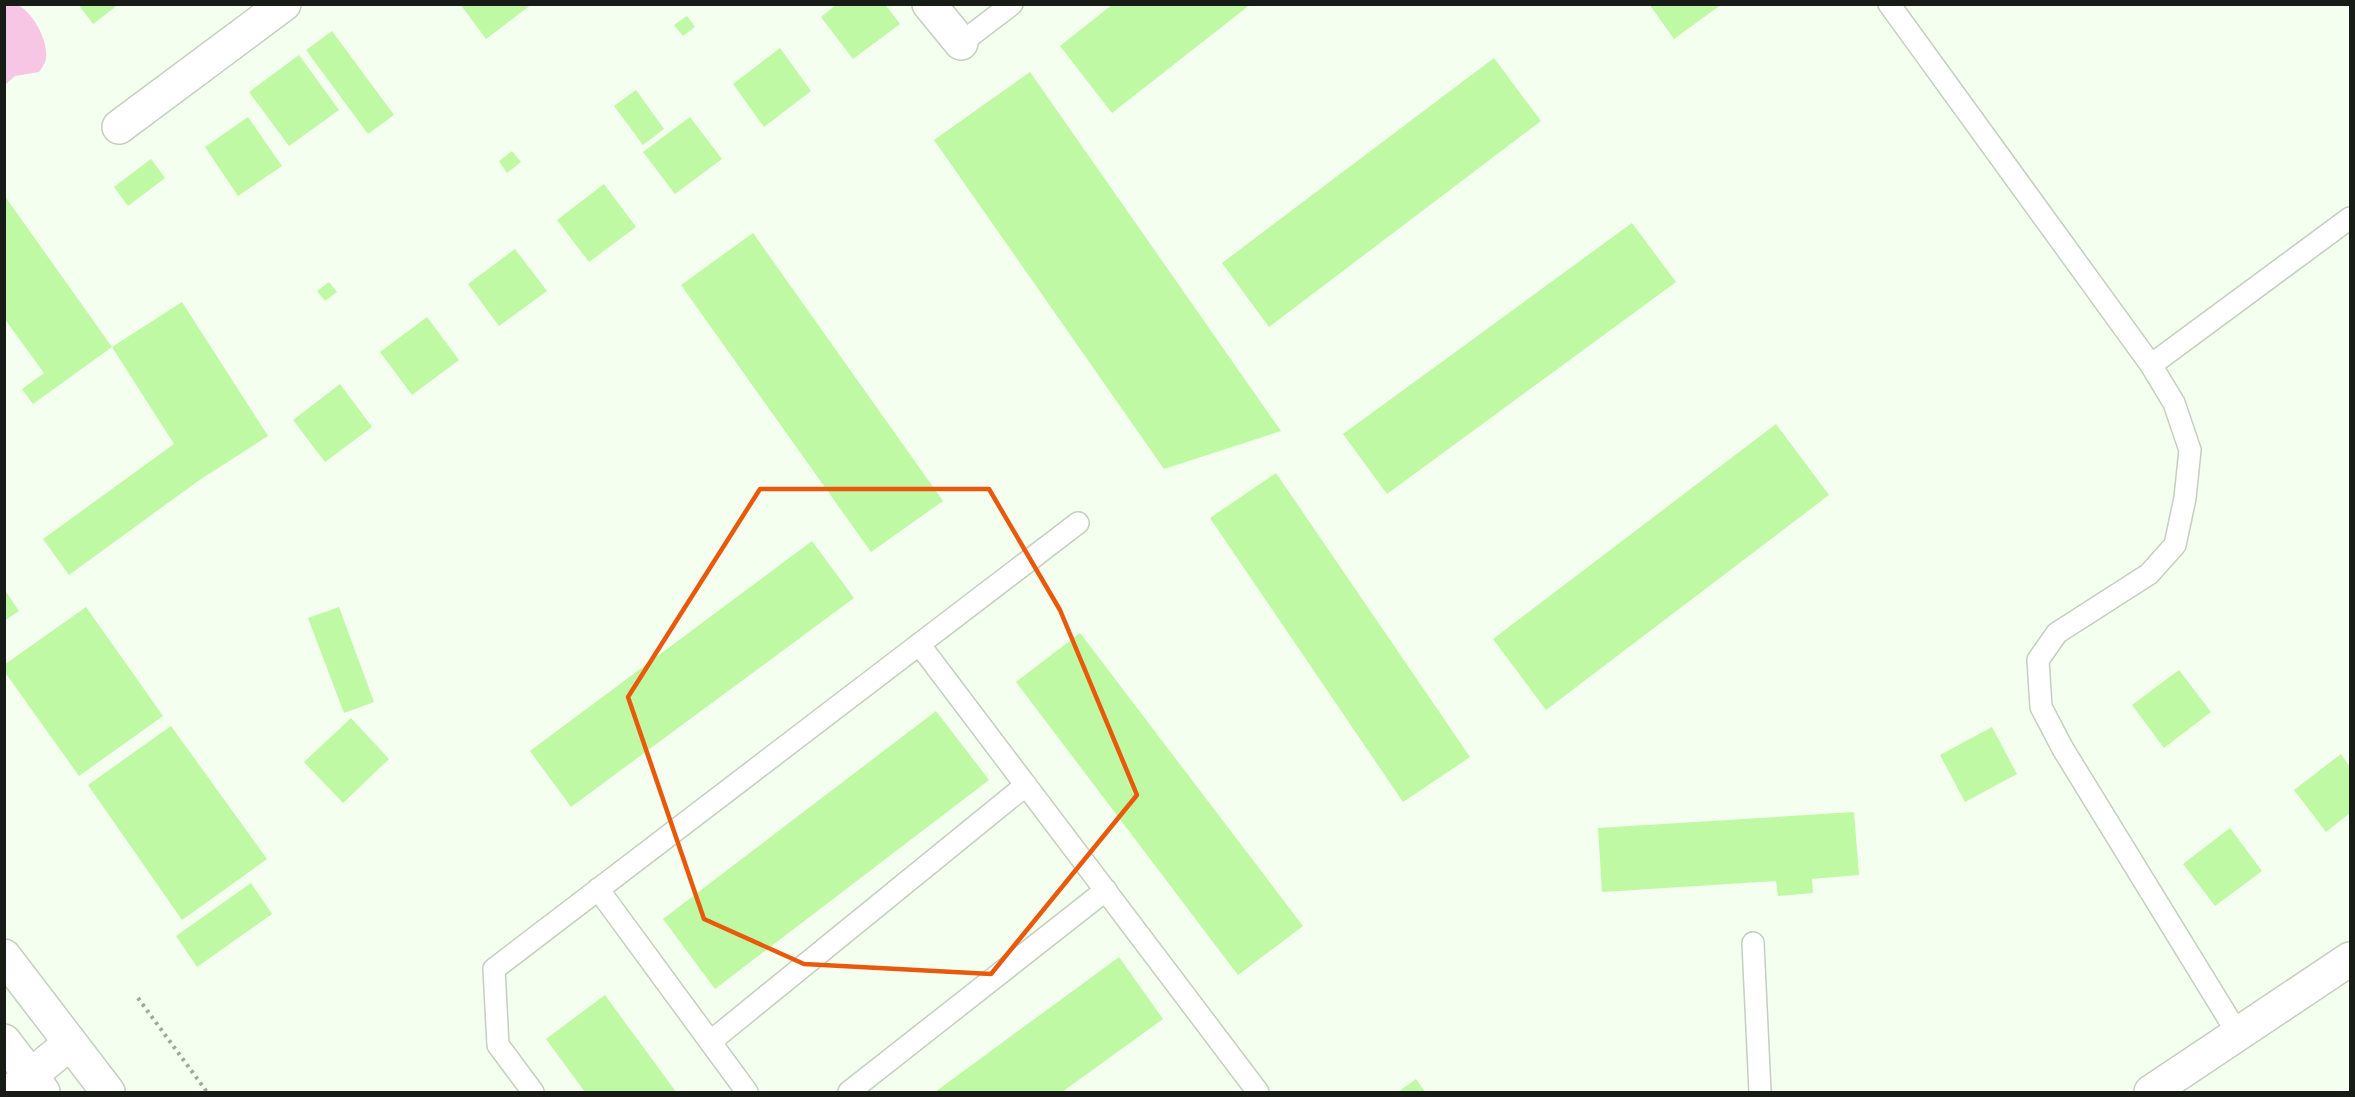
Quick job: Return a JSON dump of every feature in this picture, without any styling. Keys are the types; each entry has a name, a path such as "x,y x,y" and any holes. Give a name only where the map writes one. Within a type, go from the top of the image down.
{"street":[{"path":"119,127 284,4"},
{"path":"929,4 961,43"},
{"path":"4,956 108,1092"},
{"path":"2151,1092 2350,959"},
{"path":"4,1041 29,1087 70,1043"}],"lane":[{"path":"961,43 1012,4"},
{"path":"1889,4 2151,364 2174,403 2190,450 2185,498 2175,545 2149,574 2057,633 2038,660 2041,707 2063,749 2238,1034"},
{"path":"2151,364 2350,219"},
{"path":"533,1092 498,1045 494,969 1078,523"},
{"path":"920,644 1258,1092"},
{"path":"710,1042 1026,785"},
{"path":"598,889 747,1092"},
{"path":"849,1092 1106,890"},
{"path":"1753,943 1760,1092"}],"path":[{"path":"138,999 207,1092"}],"highlighted area":[{"path":"760,489 989,489 1060,610 1137,795 991,974 804,964 704,919 628,697"}],"shaded area":[{"path":"5,4 21,7 33,19 45,44 46,61 39,72 15,76 5,85"}],"building":[{"path":"78,4 119,4 93,24"},
{"path":"460,4 532,4 486,39"},
{"path":"837,4 885,4 900,24 853,59 821,17"},
{"path":"1113,4 1251,4 1112,113 1060,46"},
{"path":"1649,4 1722,4 1674,39"},
{"path":"687,16 695,27 683,36 674,25"},
{"path":"332,31 394,115 368,134 306,50"},
{"path":"780,48 811,91 764,127 733,84"},
{"path":"299,55 339,110 289,146 249,92"},
{"path":"1494,58 1541,121 1269,327 1222,263"},
{"path":"1030,72 1281,431 1164,469 934,140"},
{"path":"636,90 664,129 643,145 614,106"},
{"path":"248,117 282,166 238,196 205,147"},
{"path":"690,117 722,159 675,194 643,152"},
{"path":"512,151 521,162 507,173 499,161"},
{"path":"151,159 165,178 128,206 114,187"},
{"path":"604,184 636,227 589,262 557,220"},
{"path":"4,195 112,347 33,404 22,389 44,373 4,318"},
{"path":"1632,223 1676,282 1387,494 1343,434"},
{"path":"753,233 943,501 871,552 681,285"},
{"path":"515,249 547,291 499,326 468,284"},
{"path":"329,282 337,292 325,301 317,291"},
{"path":"182,302 268,436 198,481 69,575 43,539 174,444 112,347"},
{"path":"427,317 459,360 412,395 380,352"},
{"path":"340,384 372,427 325,462 293,420"},
{"path":"1776,424 1829,495 1546,710 1493,639"},
{"path":"1276,473 1470,757 1403,802 1210,518"},
{"path":"812,541 854,598 571,807 530,751"},
{"path":"4,589 19,611 4,621"},
{"path":"86,607 163,716 79,776 4,671 4,665"},
{"path":"339,607 374,702 344,713 308,618"},
{"path":"1080,633 1303,926 1238,975 1016,682"},
{"path":"2179,670 2211,712 2164,748 2132,705"},
{"path":"936,711 989,780 715,989 663,919"},
{"path":"351,718 389,759 343,803 304,762"},
{"path":"171,726 267,859 182,920 88,785"},
{"path":"1992,727 2017,774 1965,802 1940,755"},
{"path":"2341,754 2350,767 2350,813 2326,832 2294,790"},
{"path":"1854,812 1859,875 1812,879 1813,893 1778,896 1776,881 1602,892 1598,828"},
{"path":"2230,828 2262,871 2215,906 2183,864"},
{"path":"251,883 272,914 197,967 176,936"},
{"path":"1119,957 1163,1019 1062,1092 935,1092"},
{"path":"605,995 676,1092 585,1092 546,1039"},
{"path":"1416,1079 1425,1092 1398,1092"}]}
